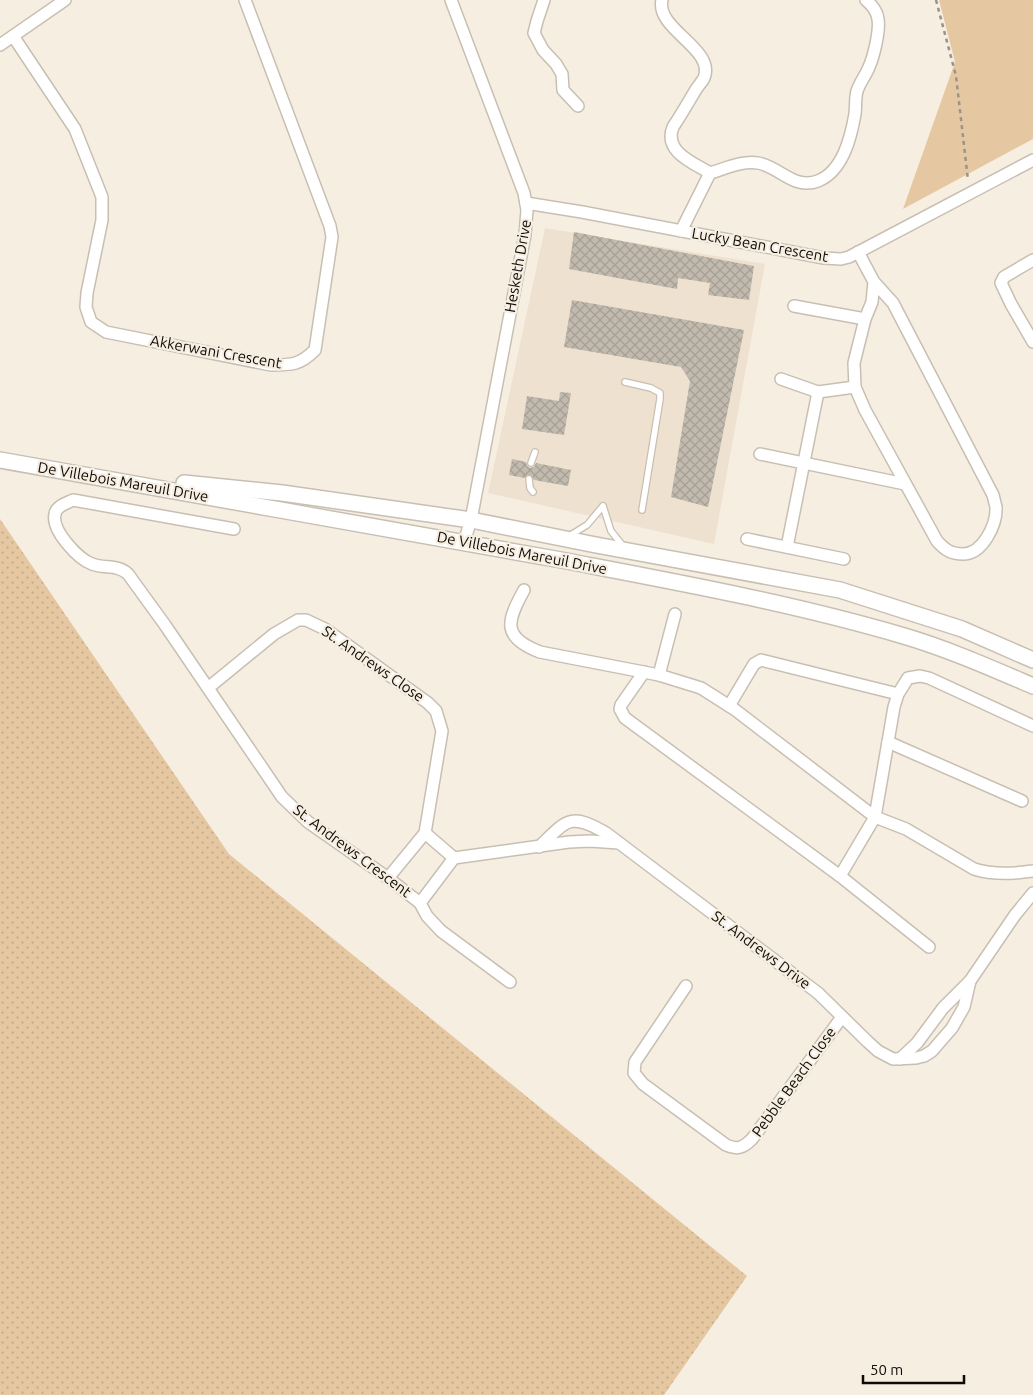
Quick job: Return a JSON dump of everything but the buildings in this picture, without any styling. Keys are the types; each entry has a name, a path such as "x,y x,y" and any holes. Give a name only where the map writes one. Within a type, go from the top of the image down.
{"main road":[{"name":"De Villebois Mareuil Drive","path":"0,454 130,477 282,493 471,520 840,590 962,629 1033,660"},
{"name":"De Villebois Mareuil Drive","path":"0,460 464,542 695,586 802,609 906,637 984,665 1033,686"}],"street":[{"path":"0,45 65,0"},
{"name":"Akkerwani Crescent","path":"13,36 75,130 102,197 102,220 87,294 86,307 91,322 106,332 271,365 290,365 304,360 315,350 332,237 330,226 245,0"},
{"name":"Hesketh Drive","path":"451,0 524,193 527,217 471,520 464,542"},
{"path":"544,0 536,21 534,33 543,50 556,64 562,74 563,90 578,106"},
{"path":"662,0 661,8 668,22 699,54 705,65 704,78 673,127 670,136 680,155 710,173"},
{"path":"680,231 710,173 741,164 758,163 790,180 806,184 819,180 841,160 846,152 853,122 857,90 870,65 876,39 878,19 875,9 866,0"},
{"name":"Lucky Bean Crescent","path":"526,203 565,208 824,258 845,258 1033,160"},
{"path":"858,252 874,282 893,303 993,495 996,508 988,537 980,548 971,554 958,554 946,551 937,541 865,410 855,386 854,363 865,319 872,302 874,282"},
{"path":"1033,260 1009,274 1002,283 1011,304 1033,342"},
{"path":"794,306 865,319"},
{"path":"781,380 818,392 855,386"},
{"path":"787,547 818,392"},
{"path":"760,454 905,484"},
{"name":"St. Andrews Crescent","path":"234,528 73,500 58,508 55,513 55,524 73,551 91,564 122,569 128,574 282,797 308,822 388,878 420,903 427,916 441,931 510,982"},
{"path":"747,539 844,559"},
{"path":"524,590 512,614 510,626 512,632 531,649 659,674 708,691 876,817 906,829 963,864 980,871 986,873 1017,874 1033,871"},
{"path":"659,674 675,614"},
{"name":"St. Andrews Close","path":"208,688 274,634 298,620 306,620 325,629 428,703 436,711 442,737 425,833 388,878"},
{"path":"729,706 754,664 761,660 898,694"},
{"path":"644,672 620,709 625,718 840,876 929,947"},
{"path":"840,876 876,817 898,694 908,678 920,676 929,678 1033,726"},
{"path":"888,742 1022,802"},
{"name":"St. Andrews Drive","path":"539,846 569,821 578,820 594,826 818,993 878,1051 893,1059 900,1060"},
{"path":"425,833 454,858"},
{"path":"420,903 454,858 590,841 619,843"},
{"path":"900,1060 943,1008 970,980 1015,915 1033,893"},
{"path":"900,1060 924,1056 932,1051 952,1028 964,1007 970,980"},
{"name":"Pebble Beach Close","path":"686,986 635,1062 634,1073 643,1084 726,1145 735,1149 745,1147 752,1140 842,1017"}],"lane":[{"path":"625,382 652,388 660,393 642,510"},
{"path":"531,463 535,452"},
{"path":"528,479 533,492"},
{"path":"564,538 587,525 603,506 611,531 628,551"}],"path":[{"path":"936,0 956,76 970,193"}],"shaded area":[{"path":"939,0 1033,0 1033,139 903,209 955,62"},
{"path":"545,228 765,264 714,544 488,493"},
{"path":"0,519 229,854 747,1276 664,1395 0,1395"}]}
